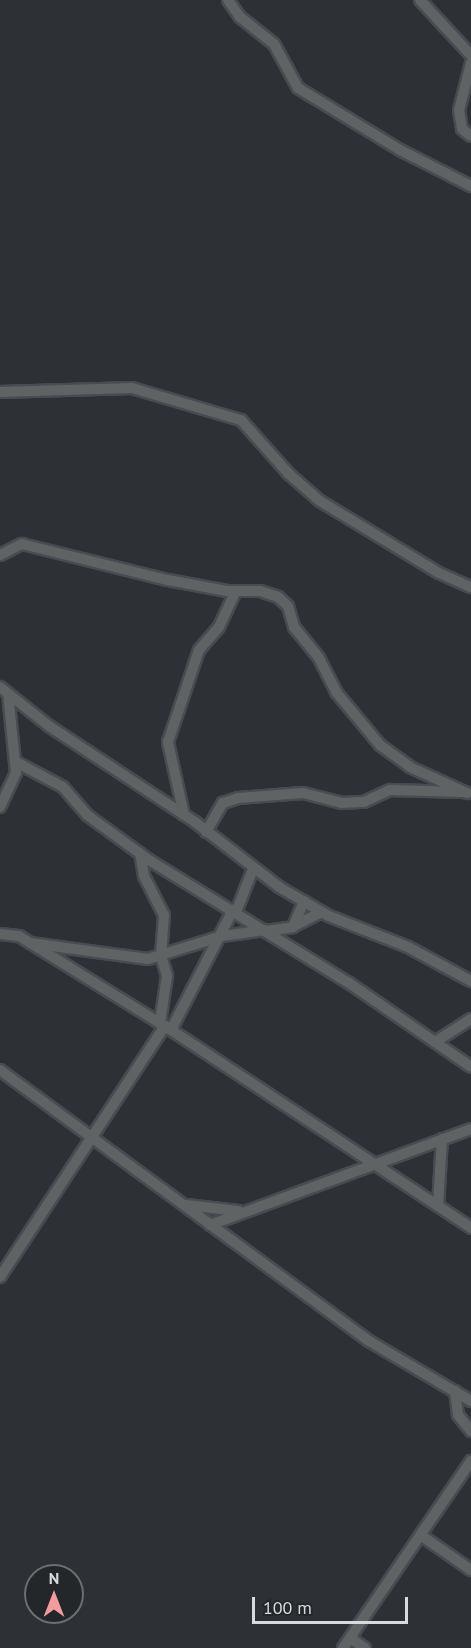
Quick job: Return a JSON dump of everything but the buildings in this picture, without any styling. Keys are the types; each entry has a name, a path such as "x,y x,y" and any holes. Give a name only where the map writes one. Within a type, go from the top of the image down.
{"street":[{"path":"228,0 240,17 274,44 298,88 400,150 471,186"},
{"path":"420,0 471,56"},
{"path":"471,63 459,110 462,129 471,136"},
{"path":"0,393 132,388 241,420 290,474 321,501 439,573 471,587"},
{"path":"0,555 22,544 235,592 260,591 278,597 288,606 294,627 319,658 336,692 380,745 410,767 470,796"},
{"path":"184,815 168,742 199,650 219,627 235,592"},
{"path":"4,690 49,726 184,815 253,869 304,901 322,912 408,947 471,981"},
{"path":"0,807 15,779 16,762 4,690"},
{"path":"16,762 63,787 87,815 140,853 265,930 471,1066"},
{"path":"207,832 223,803 238,798 303,793 342,803 364,802 390,790 470,796"},
{"path":"140,853 144,876 164,915 161,956 167,976 166,1026"},
{"path":"0,1277 166,1026 222,936 253,869"},
{"path":"294,926 304,901"},
{"path":"30,943 132,958 161,956 222,936 294,926 322,912"},
{"path":"0,934 19,936 166,1026 471,1228"},
{"path":"435,1042 471,1019"},
{"path":"0,1070 369,1341 471,1401"},
{"path":"210,1225 241,1211 471,1129"},
{"path":"438,1206 442,1139"},
{"path":"182,1205 241,1211"},
{"path":"455,1391 458,1414 471,1431"},
{"path":"343,1648 422,1536 471,1461"},
{"path":"422,1536 471,1570"},
{"path":"350,1638 365,1648"}]}
